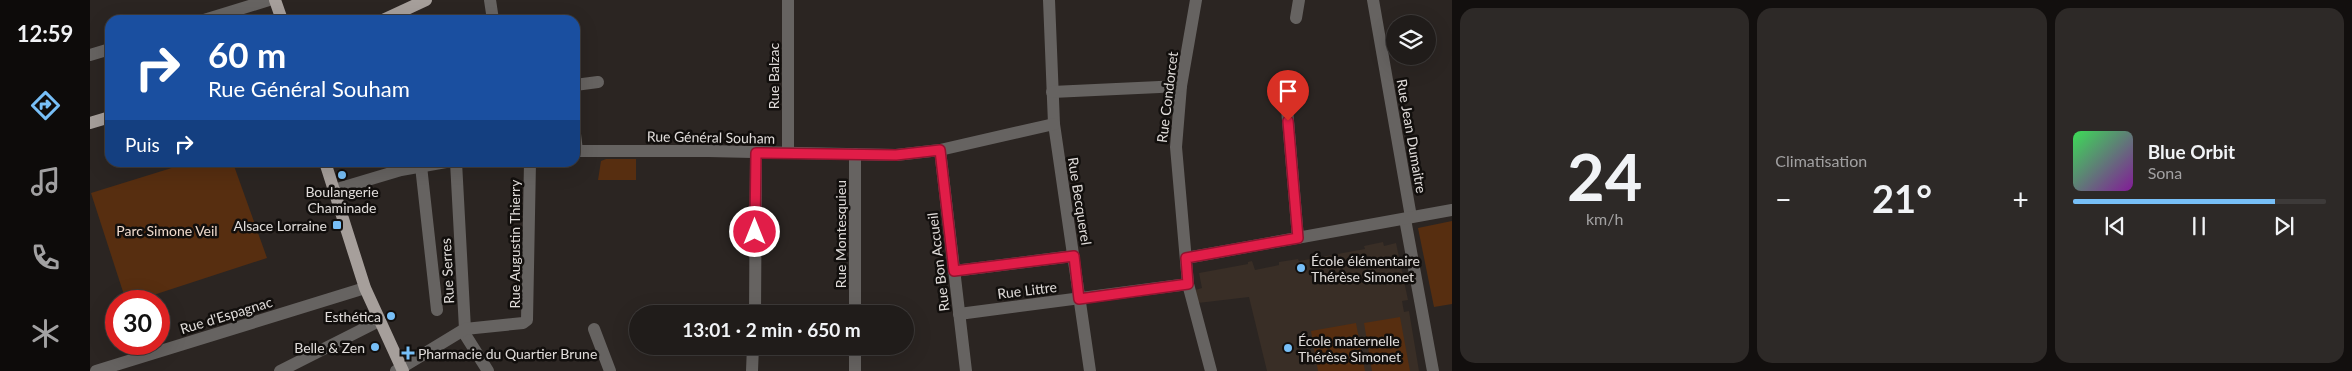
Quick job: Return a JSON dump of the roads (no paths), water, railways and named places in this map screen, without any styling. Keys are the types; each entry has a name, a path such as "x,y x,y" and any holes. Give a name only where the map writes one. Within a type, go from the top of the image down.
{"main road":[{"path":"275,0 280,15"},
{"path":"394,15 426,0"},
{"path":"90,121 105,118"},
{"path":"327,167 365,288 400,370"}],"street":[{"path":"235,15 269,0"},
{"path":"490,0 492,15"},
{"name":"Rue Balzac","path":"788,0 788,153"},
{"name":"Rue Becquerel","path":"1049,0 1054,124 1090,371"},
{"name":"Rue Condorcet","path":"1196,0 1182,86 1176,147 1188,284 1211,371"},
{"path":"1296,18 1298,0"},
{"name":"Rue Jean Dumaitre","path":"1373,0 1433,371"},
{"path":"90,55 105,50"},
{"path":"580,84 598,82"},
{"path":"1286,85 1298,238"},
{"path":"1052,92 1182,86"},
{"name":"Rue Général Souham","path":"580,151 708,151 896,155 940,150 1014,135 1054,124"},
{"name":"Rue Bon Accueil","path":"940,150 966,371"},
{"path":"755,305 756,153"},
{"name":"Rue Montesquieu","path":"855,305 856,154"},
{"path":"334,190 397,167"},
{"path":"421,167 437,310"},
{"name":"Rue Serres","path":"456,167 466,336 488,371"},
{"name":"Rue Augustin Thierry","path":"465,329 523,324 528,316 530,167"},
{"path":"1186,258 1452,210"},
{"path":"954,271 1074,256"},
{"name":"Rue Littre","path":"959,314 1188,284"},
{"name":"Rue d'Espagnac","path":"96,371 365,288"},
{"path":"280,371 378,321"},
{"path":"400,370 465,329"},
{"path":"594,329 610,371"},
{"path":"752,371 753,355"},
{"path":"855,355 855,371"}],"place":[{"name":"Boulangerie Chaminade","path":"342,175"},
{"name":"Alsace Lorraine","path":"337,225"},
{"name":"École élémentaire Thérèse Simonet","path":"1301,268"},
{"name":"Esthética","path":"391,316"},
{"name":"Belle & Zen","path":"375,347"},
{"name":"École maternelle Thérèse Simonet","path":"1288,348"},
{"name":"Pharmacie du Quartier Brune","path":"408,353"}],"park label":[{"name":"Parc Simone Veil","path":"167,230"}]}
